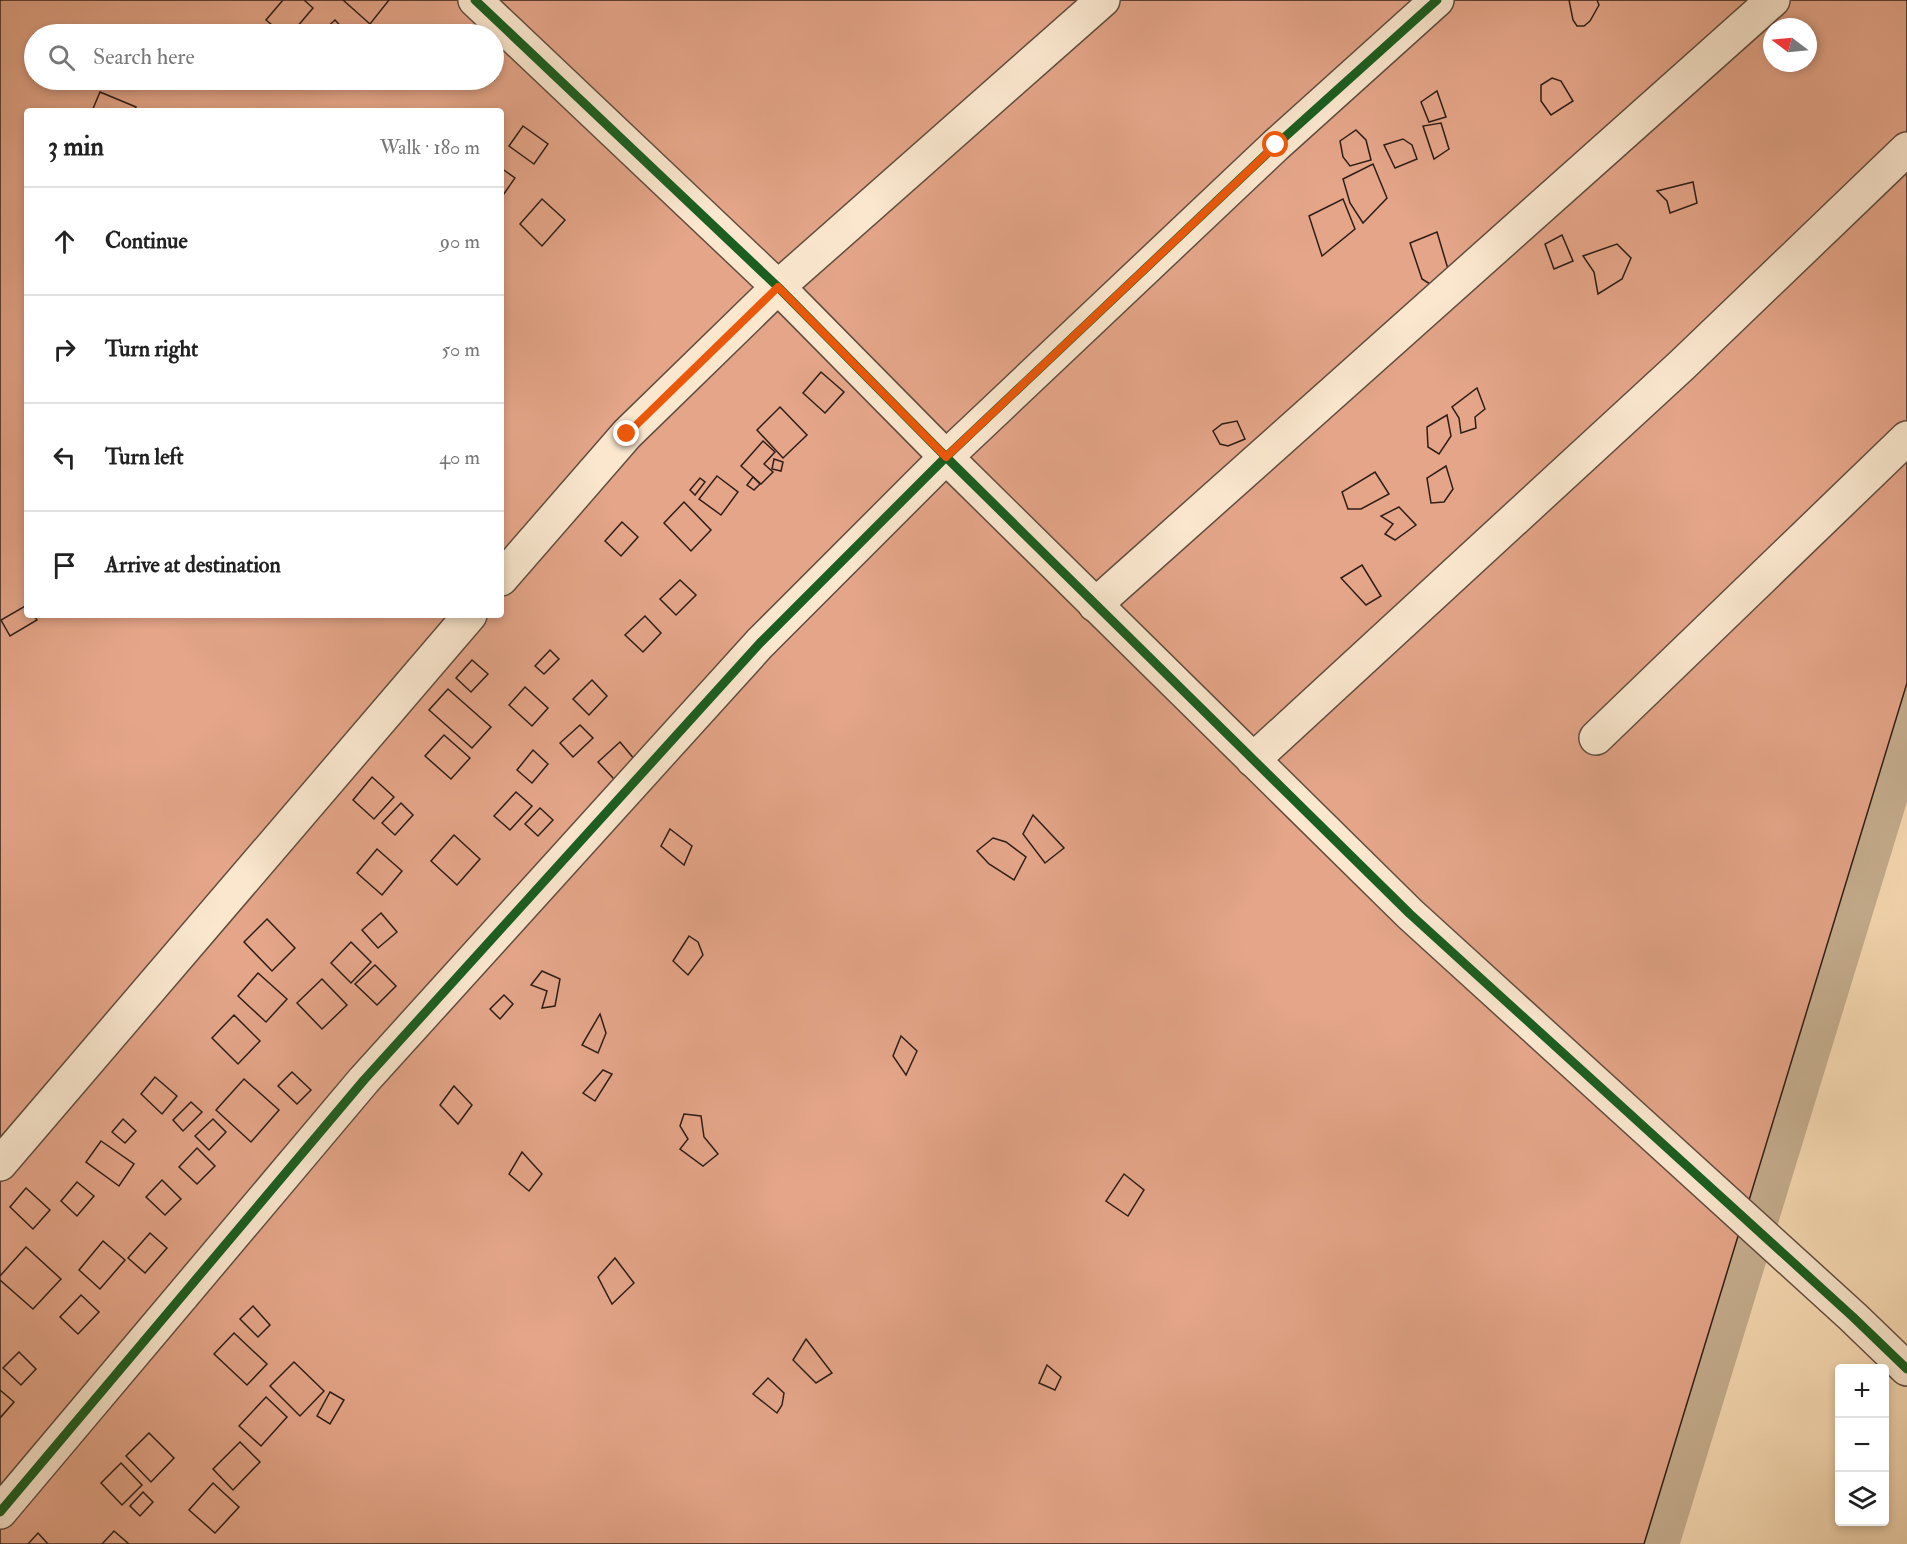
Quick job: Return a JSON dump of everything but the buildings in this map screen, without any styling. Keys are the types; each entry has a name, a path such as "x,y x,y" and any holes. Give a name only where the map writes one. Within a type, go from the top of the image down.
{"street":[{"path":"475,0 500,24"},
{"path":"504,576 627,434 778,287 1103,0"},
{"path":"0,1512 364,1080 760,643 946,457 1276,145 1437,0"},
{"path":"1095,605 1773,0"},
{"path":"504,27 778,287 1095,605 1410,914 1853,1317 1907,1369"},
{"path":"1253,760 1682,364 1907,149"},
{"path":"1596,738 1907,438"},
{"path":"0,1164 467,618"}],"cycle path":[{"path":"475,0 500,24"},
{"path":"0,1512 364,1080 760,643 946,457 1276,145 1437,0"},
{"path":"504,27 778,287 946,457 1410,914 1853,1317 1907,1369"}],"route":[{"path":"627,434 778,287 946,457 1276,145"}]}
